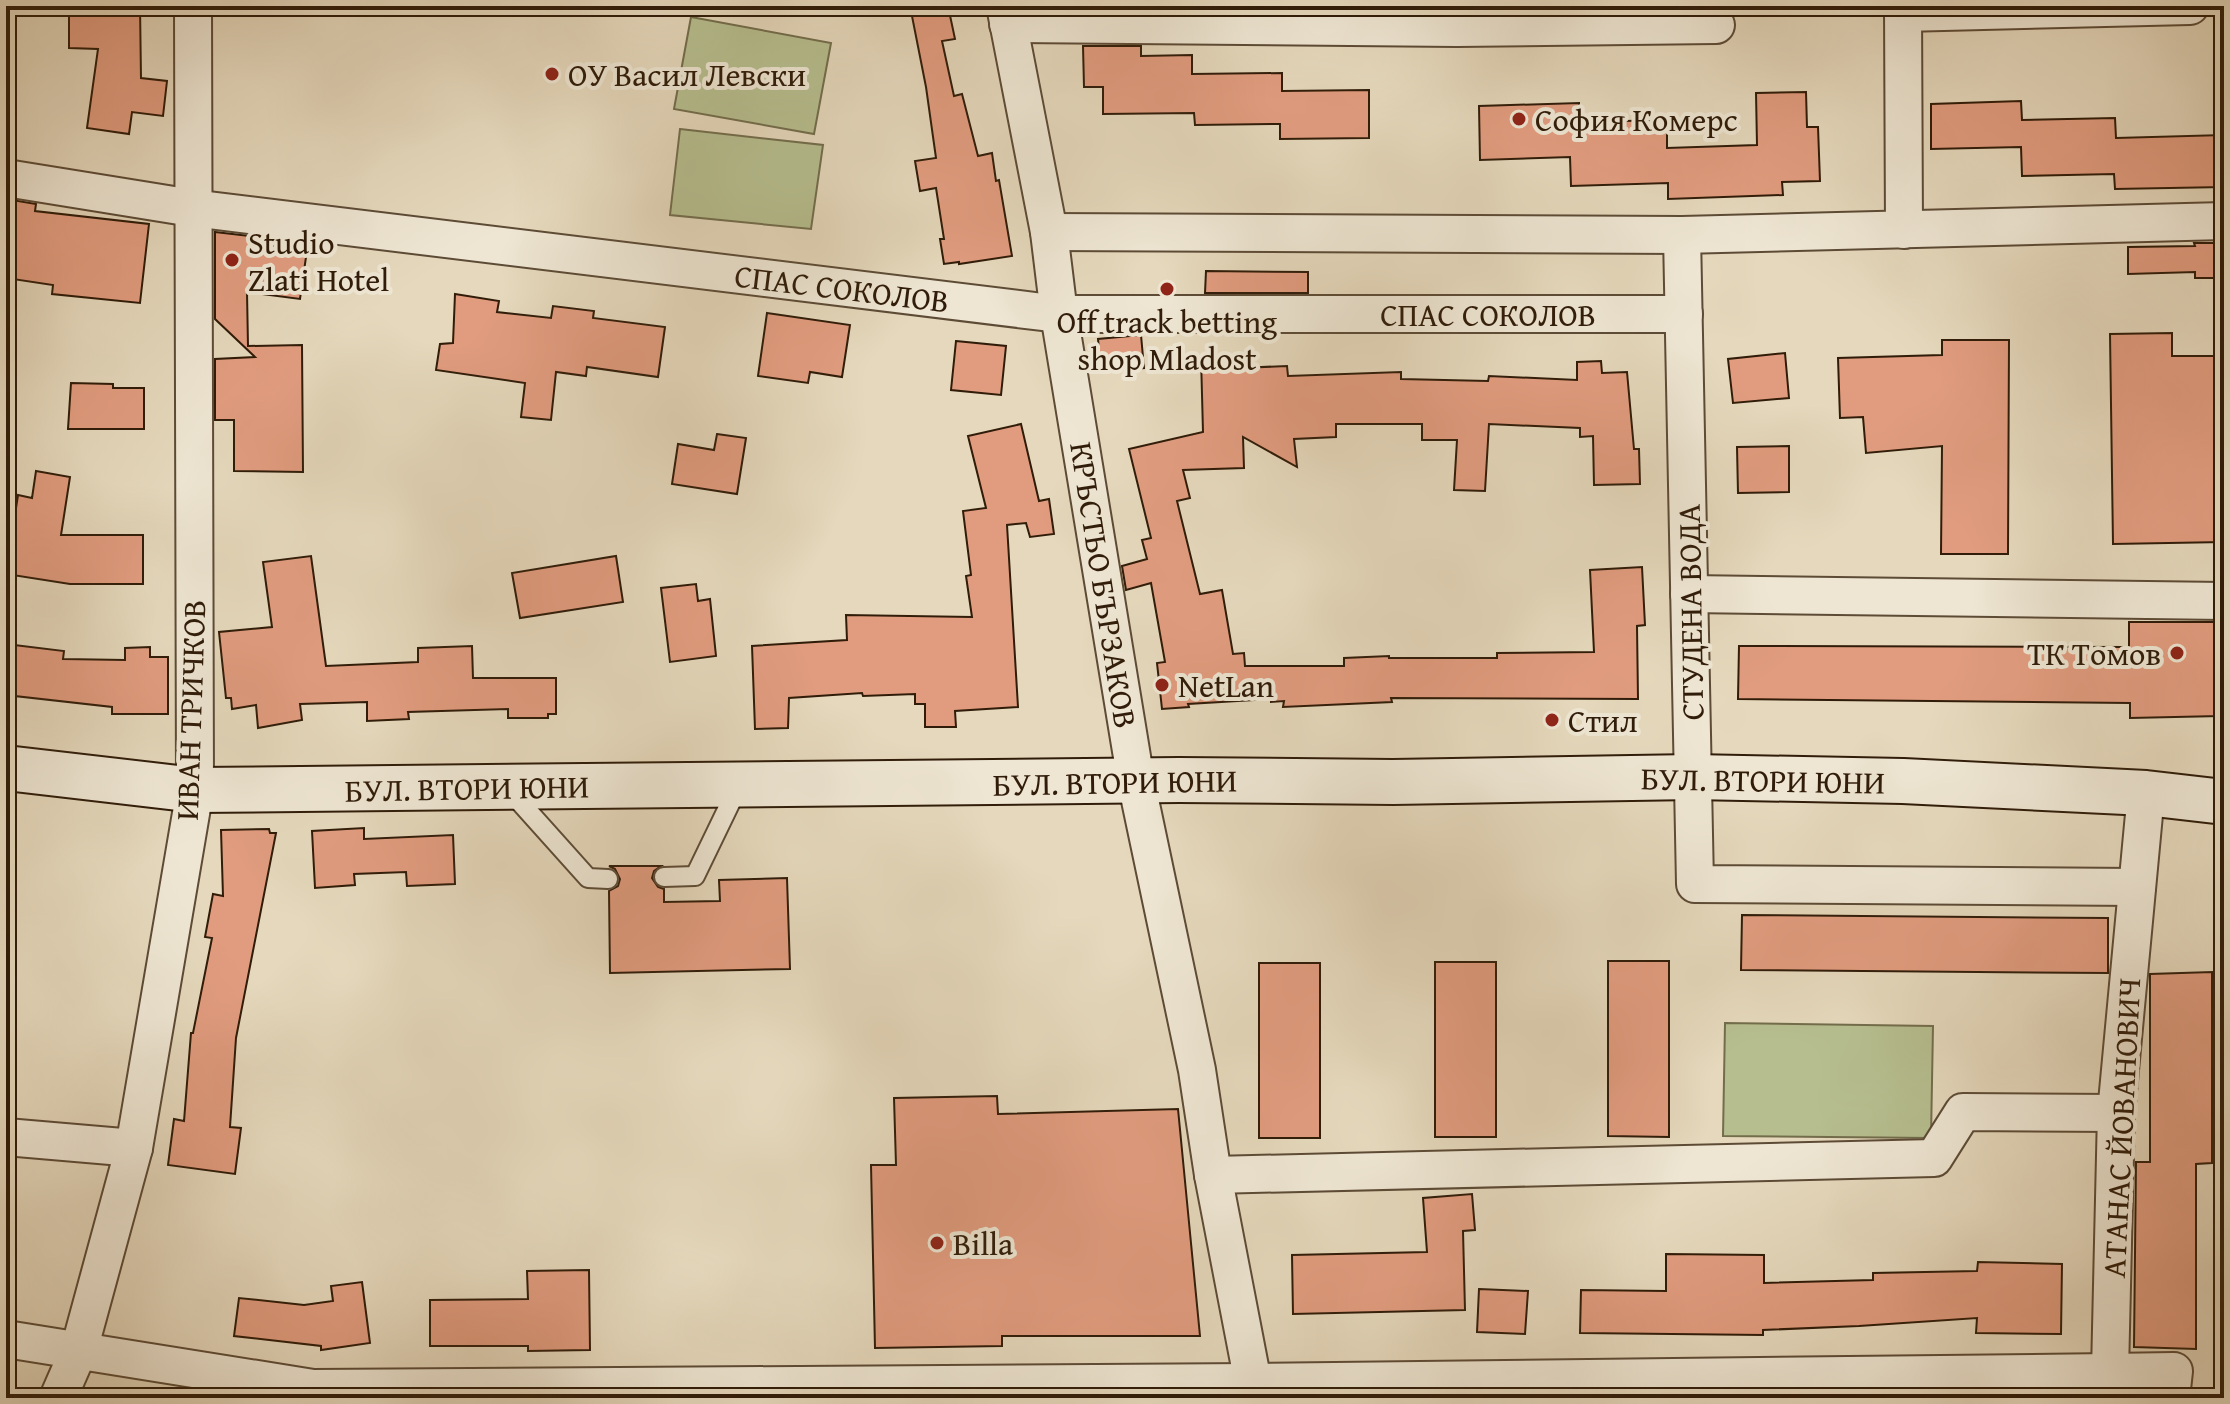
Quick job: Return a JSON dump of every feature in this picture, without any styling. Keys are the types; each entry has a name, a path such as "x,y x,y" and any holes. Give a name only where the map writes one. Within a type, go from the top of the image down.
{"street":[{"name":"ИВАН ТРИЧКОВ","path":"58,1398 79,1350 134,1148 195,790 193,6"},
{"path":"1904,230 1903,10 2190,6"},
{"path":"1007,15 1457,17 1716,25"},
{"name":"КРЪСТЬО БЪРЗАКОВ","path":"1007,15 1049,232 1059,314 1136,781 1197,1070 1213,1175 1255,1390"},
{"name":"СПАС СОКОЛОВ","path":"6,178 192,208 1059,314 1684,314"},
{"path":"1049,232 1682,235 2224,221"},
{"name":"СТУДЕНА ВОДА","path":"1682,235 1695,884 2137,887"},
{"path":"1689,594 2224,601"},
{"name":"БУЛ. ВТОРИ ЮНИ","path":"6,768 195,790 1693,777 1903,781 2146,793 2224,802"},
{"name":"АТАНАС ЙОВАНОВИЧ","path":"2110,1372 2116,1113 2146,793"},
{"path":"1213,1175 1934,1158 1963,1112 2116,1113"},
{"path":"6,1137 134,1148"},
{"path":"6,1339 312,1393 1255,1390 2174,1371 2171,1398"}],"lane":[{"path":"664,877 695,876 739,785"},
{"path":"507,787 588,878 608,879"}],"green space":[{"path":"691,17 831,43 814,134 674,109"},
{"path":"680,129 823,145 811,229 670,215"},
{"path":"1725,1023 1933,1026 1931,1138 1723,1136"}],"building":[{"path":"69,6 140,6 141,78 167,81 163,116 132,112 129,134 87,128 98,49 69,48"},
{"path":"910,6 948,6 955,39 942,41 954,96 962,94 978,156 992,153 1012,256 944,264 940,239 944,239 936,188 920,191 915,161 936,158"},
{"path":"1083,46 1141,46 1141,56 1192,55 1192,74 1282,73 1282,91 1369,90 1369,138 1280,139 1280,124 1195,125 1194,113 1103,114 1103,87 1084,87"},
{"path":"1806,92 1807,127 1818,127 1820,181 1782,182 1783,195 1668,199 1668,183 1571,186 1570,157 1480,160 1479,106 1579,103 1579,122 1667,120 1667,148 1757,145 1756,93"},
{"path":"2021,101 2022,120 2115,118 2116,138 2224,135 2224,187 2115,189 2114,174 2022,176 2021,147 1931,149 1931,104"},
{"path":"6,199 36,204 35,211 149,224 140,303 52,294 53,285 6,278"},
{"path":"215,232 266,238 266,245 307,250 300,299 247,292 248,346 302,345 303,472 234,471 234,420 215,420 215,359 255,357 215,319"},
{"path":"2194,243 2224,243 2224,278 2195,278 2195,272 2128,274 2128,247 2195,246"},
{"path":"1206,271 1308,272 1308,293 1205,293"},
{"path":"455,294 499,301 497,312 551,318 553,306 594,311 593,318 665,327 658,377 587,367 586,376 556,372 551,420 521,417 525,383 436,370 440,344 453,343"},
{"path":"767,313 850,325 842,377 810,372 808,383 758,376"},
{"path":"2172,333 2172,356 2224,356 2224,542 2113,544 2110,334"},
{"path":"1141,335 1144,368 1101,372 1098,339"},
{"path":"1942,340 2009,340 2008,554 1941,554 1942,446 1866,453 1863,417 1840,418 1838,358 1942,355"},
{"path":"956,341 1006,346 1001,395 951,390"},
{"path":"1785,353 1789,398 1733,403 1728,359"},
{"path":"1238,356 1239,368 1287,366 1288,376 1401,372 1401,379 1488,381 1489,376 1577,380 1577,362 1601,361 1602,373 1627,372 1634,449 1639,449 1640,484 1594,485 1593,436 1580,437 1580,428 1489,424 1485,491 1454,490 1457,440 1422,440 1422,424 1336,424 1336,437 1294,439 1297,467 1243,437 1244,468 1183,470 1190,498 1177,501 1200,594 1222,590 1233,654 1244,653 1245,666 1344,666 1344,658 1389,656 1497,658 1497,653 1594,652 1590,570 1642,567 1645,625 1637,626 1638,699 1391,698 1392,702 1283,707 1284,701 1271,702 1271,699 1188,704 1189,707 1162,709 1157,663 1165,662 1151,583 1126,590 1122,566 1147,559 1142,540 1151,538 1129,449 1203,432 1201,357"},
{"path":"71,383 144,388 144,429 68,429"},
{"path":"1021,424 1039,501 1049,499 1054,534 1030,537 1026,523 1007,525 1018,707 955,711 956,727 925,727 925,704 915,704 915,694 863,696 862,693 789,698 788,728 755,729 752,646 847,640 846,615 972,617 966,576 971,575 963,511 986,508 968,436"},
{"path":"717,434 746,438 737,494 672,484 678,444 714,450"},
{"path":"1789,446 1789,492 1738,493 1737,447"},
{"path":"36,471 70,477 61,535 143,535 143,584 70,584 6,574 18,495 32,498"},
{"path":"311,556 326,666 418,662 418,648 472,646 473,678 556,678 556,714 548,714 548,718 508,718 508,709 408,712 409,719 367,721 367,702 300,704 302,720 258,728 256,705 232,709 231,698 226,698 219,632 272,627 263,562"},
{"path":"616,556 623,602 520,618 512,573"},
{"path":"696,584 698,601 710,599 716,656 670,662 661,588"},
{"path":"2129,622 2224,622 2224,683 2220,683 2220,716 2130,718 2130,703 1738,699 1739,646 2129,647"},
{"path":"6,644 64,651 63,659 125,660 125,648 150,647 150,657 168,657 168,714 112,714 112,707 6,695"},
{"path":"364,828 364,839 453,835 455,884 407,886 406,872 354,874 355,885 315,888 312,831"},
{"path":"269,829 270,833 276,833 236,1038 230,1127 241,1128 235,1174 168,1165 174,1119 184,1121 191,1033 212,938 205,937 213,894 223,896 221,830"},
{"path":"609,866 661,866 654,871 652,878 658,887 664,889 664,902 720,901 719,880 787,878 790,969 610,973 609,891 618,886 620,879 615,869"},
{"path":"1742,915 2108,918 2108,973 1741,970"},
{"path":"1608,961 1669,961 1669,1137 1608,1136"},
{"path":"1435,962 1496,962 1496,1137 1435,1137"},
{"path":"1259,963 1320,963 1320,1138 1259,1138"},
{"path":"2212,972 2212,1163 2196,1164 2196,1349 2134,1347 2136,1162 2150,1162 2150,974"},
{"path":"997,1096 998,1114 1178,1109 1200,1336 1002,1336 1002,1346 875,1348 871,1165 896,1165 894,1098"},
{"path":"1472,1194 1475,1230 1463,1231 1465,1310 1293,1314 1292,1255 1427,1252 1423,1198"},
{"path":"1666,1254 1764,1255 1764,1283 1873,1280 1873,1273 1977,1271 1978,1262 2062,1264 2061,1334 1976,1333 1977,1318 1763,1330 1763,1335 1580,1333 1581,1290 1666,1291"},
{"path":"589,1270 590,1350 528,1351 528,1346 430,1346 430,1300 528,1299 527,1271"},
{"path":"362,1282 370,1343 321,1350 321,1346 234,1336 239,1298 304,1305 333,1301 331,1286"},
{"path":"1479,1289 1528,1291 1525,1334 1477,1332"}],"place":[{"name":"ОУ Васил Левски","path":"552,74"},
{"name":"София Комерс","path":"1519,119"},
{"name":"Studio Zlati Hotel","path":"232,260"},
{"name":"Off track betting shop Mladost","path":"1167,289"},
{"name":"ТК Томов","path":"2177,653"},
{"name":"NetLan","path":"1162,685"},
{"name":"Стил","path":"1552,720"},
{"name":"Billa","path":"937,1243"}]}
